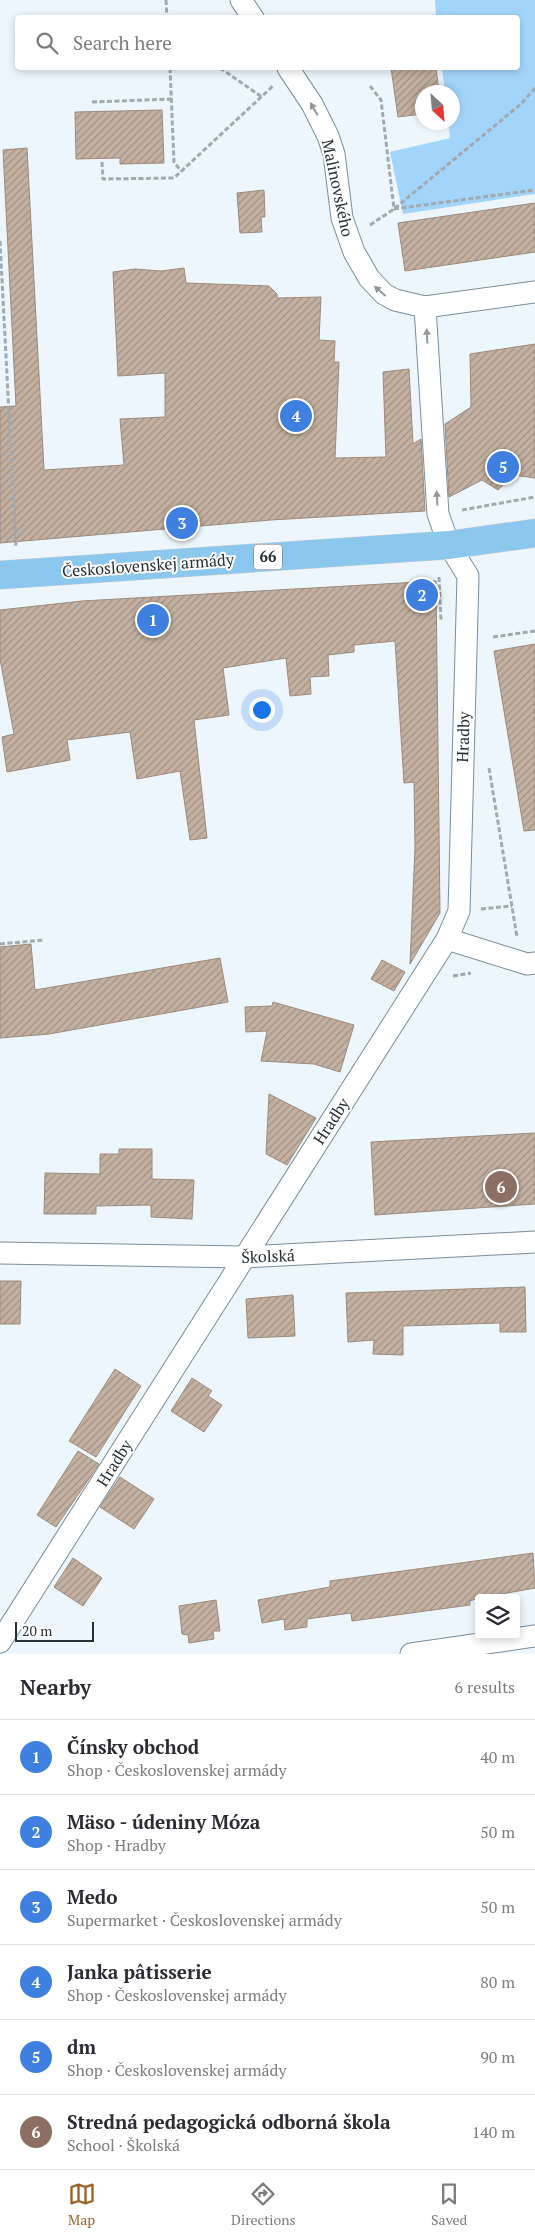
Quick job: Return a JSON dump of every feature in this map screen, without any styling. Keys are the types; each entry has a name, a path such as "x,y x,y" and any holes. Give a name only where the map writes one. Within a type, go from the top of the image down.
{"main road":[{"name":"Československej armády","path":"0,574 449,545 535,534"}],"street":[{"path":"241,0 251,15"},
{"name":"Malinovského","path":"290,70 312,104 328,136 334,154 342,218 348,238 368,278 384,294 394,300 425,307"},
{"path":"425,307 535,292"},
{"name":"Hradby","path":"0,1642 447,939 459,911 468,576 449,545 438,514 425,307"},
{"path":"447,939 528,964 535,963"},
{"name":"Školská","path":"0,1253 244,1257 535,1242"},
{"path":"411,1654 535,1636"}],"path":[{"path":"166,0 167,15"},
{"path":"170,70 174,162 181,171"},
{"path":"223,70 262,97"},
{"path":"102,162 104,179 174,178 262,97 288,70"},
{"path":"370,86 381,100 394,209"},
{"path":"348,238 394,209 521,104 535,88"},
{"path":"92,102 172,99"},
{"path":"394,209 535,190"},
{"path":"0,241 16,551"},
{"path":"438,514 535,497"},
{"path":"489,644 493,637 535,630"},
{"path":"488,763 518,940"},
{"path":"0,944 44,940"}],"shaded area":[{"path":"435,0 535,0 535,194 403,214 390,152 450,138 449,130 460,130 460,85 444,85 442,70 520,70 520,15 436,15"}],"building":[{"path":"391,70 436,70 438,85 415,85 415,115 398,117"},
{"path":"162,110 164,163 120,164 120,158 76,159 75,112"},
{"path":"27,148 44,470 124,465 120,419 165,417 165,373 118,376 113,272 135,269 161,271 184,268 186,283 269,286 277,294 277,298 321,297 319,340 335,341 334,362 339,362 335,458 386,457 383,372 409,369 413,444 421,439 425,511 271,520 0,543 0,407 16,406 3,150"},
{"path":"264,190 265,217 261,217 262,232 240,233 237,193"},
{"path":"535,203 535,252 405,271 398,223"},
{"path":"535,344 535,478 513,475 498,490 482,480 449,497 445,424 471,407 470,354"},
{"path":"436,581 440,913 410,964 415,847 414,782 404,783 395,641 354,645 354,652 328,655 329,676 310,677 311,694 290,696 286,658 223,668 229,715 194,720 207,838 190,840 180,771 137,779 130,732 67,740 70,760 7,772 2,737 14,734 0,659 0,610 82,601"},
{"path":"535,644 535,830 524,831 494,651"},
{"path":"31,944 35,990 220,958 228,1002 49,1034 0,1038 0,947"},
{"path":"382,960 405,972 394,991 371,979"},
{"path":"273,1002 354,1025 340,1072 314,1064 261,1061 267,1031 246,1032 245,1007 272,1006"},
{"path":"269,1094 316,1118 287,1165 266,1154"},
{"path":"535,1133 535,1204 375,1215 371,1142"},
{"path":"119,1149 152,1149 152,1179 194,1180 192,1219 151,1217 151,1205 96,1206 96,1214 44,1214 45,1173 100,1174 100,1154 119,1154"},
{"path":"0,1281 21,1281 20,1324 0,1324"},
{"path":"525,1287 526,1332 500,1332 500,1323 403,1326 403,1355 373,1354 374,1340 348,1342 346,1293"},
{"path":"293,1295 295,1336 248,1338 246,1299"},
{"path":"115,1369 141,1386 96,1457 69,1441"},
{"path":"192,1378 212,1391 208,1396 222,1405 204,1432 171,1411"},
{"path":"78,1451 99,1464 56,1527 37,1515"},
{"path":"120,1477 154,1499 134,1529 100,1507"},
{"path":"533,1553 535,1588 501,1594 475,1594 475,1599 470,1601 470,1605 352,1621 351,1613 307,1619 307,1627 285,1630 284,1619 262,1623 258,1600 330,1587 330,1581"},
{"path":"73,1558 102,1578 83,1606 54,1587"},
{"path":"216,1600 220,1631 213,1631 214,1639 189,1643 188,1635 182,1634 179,1606"}],"place":[{"name":"Janka pâtisserie","path":"296,416"},
{"name":"dm","path":"503,467"},
{"name":"Medo","path":"182,523"},
{"name":"Mäso - údeniny Móza","path":"422,595"},
{"name":"Čínsky obchod","path":"153,620"},
{"name":"Stredná pedagogická odborná škola","path":"501,1187"}]}
